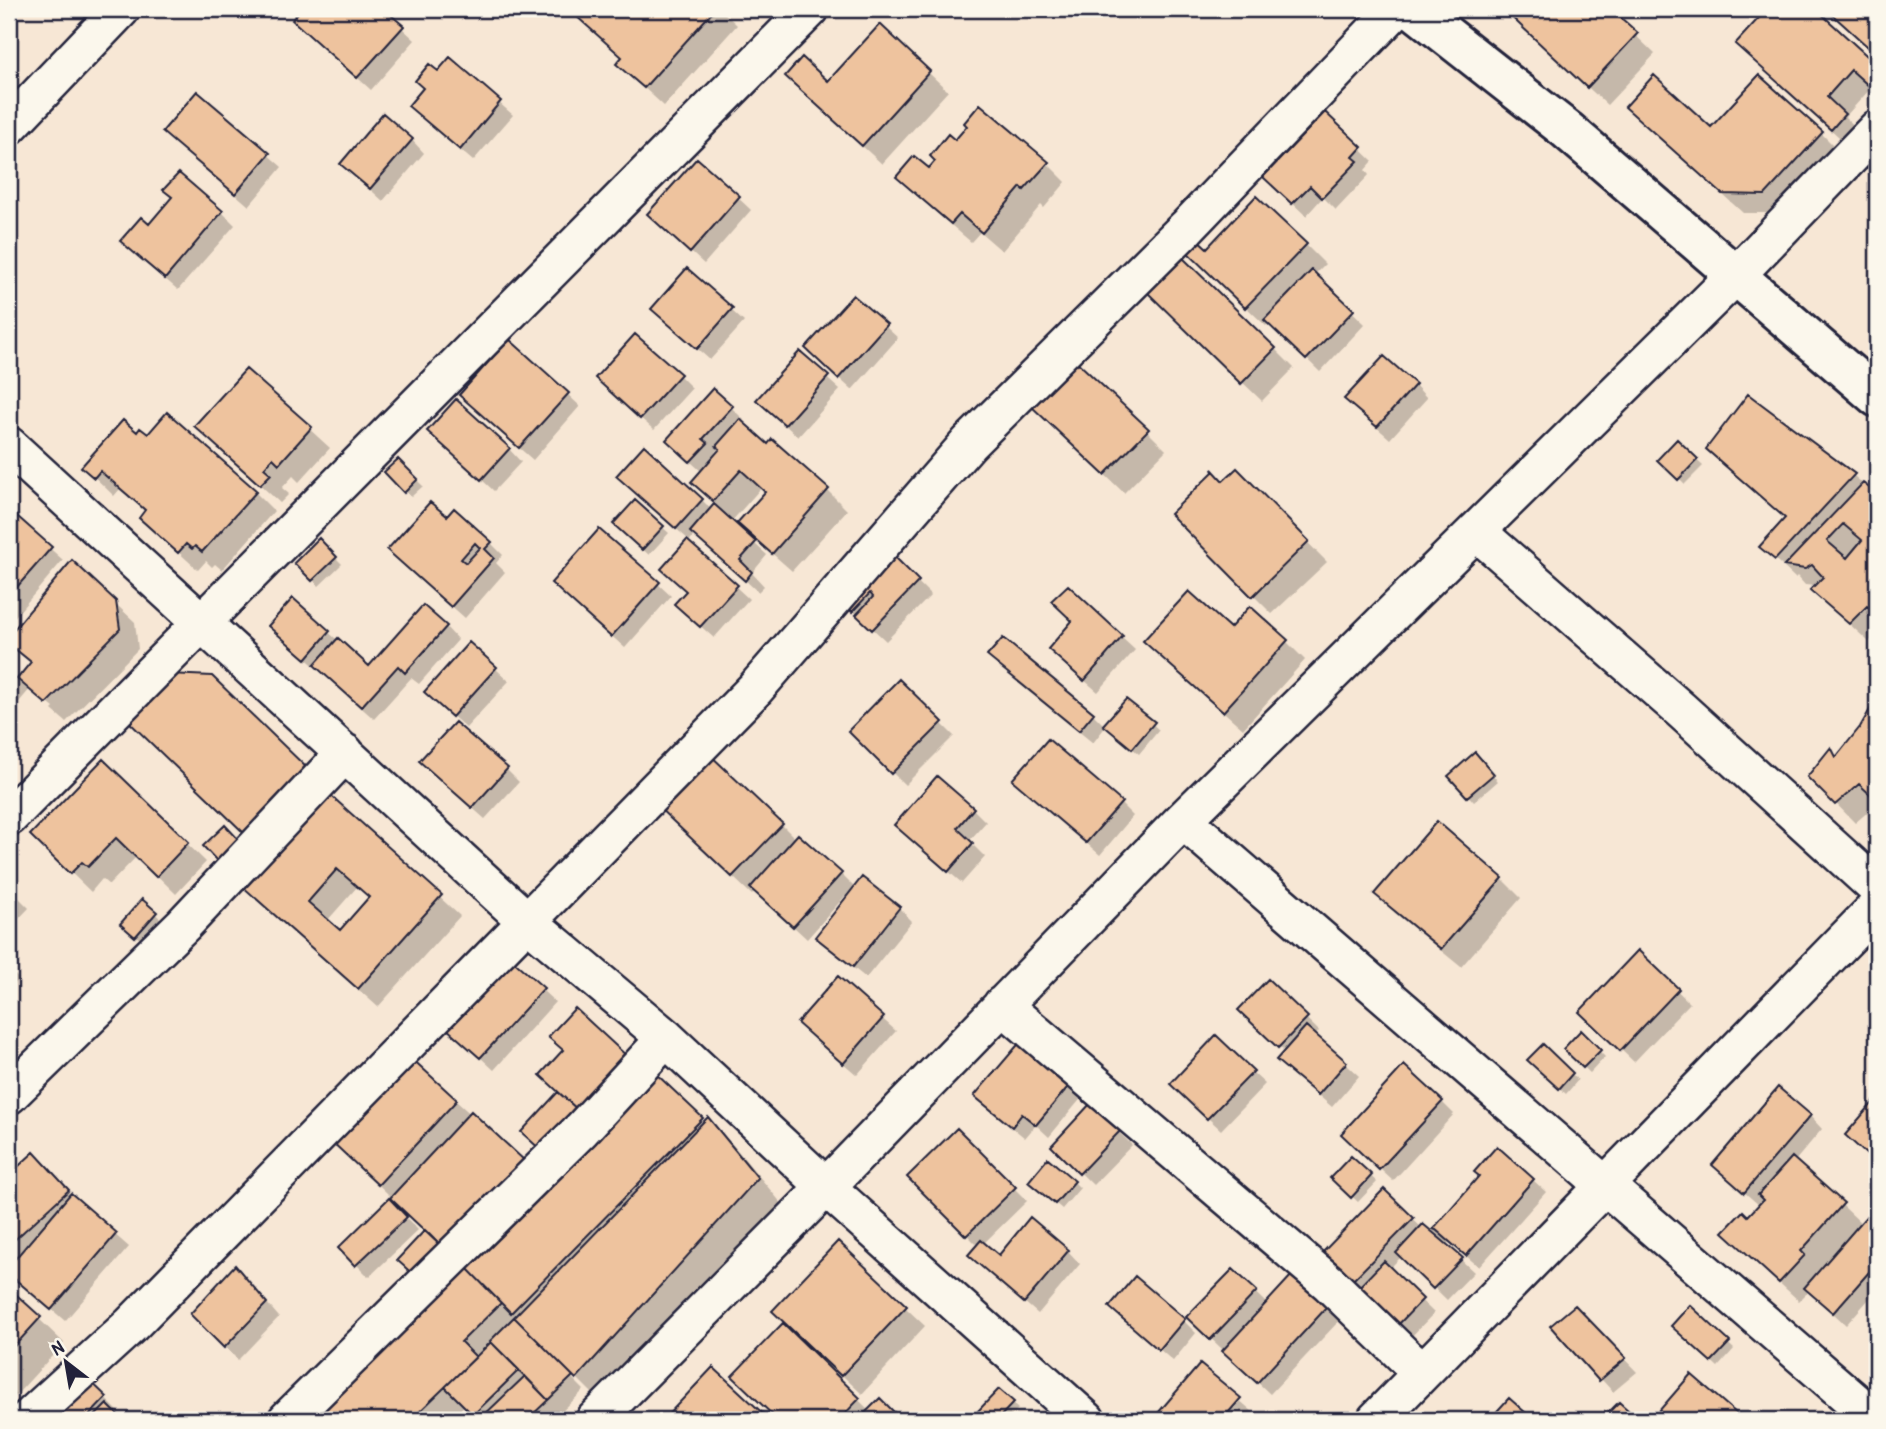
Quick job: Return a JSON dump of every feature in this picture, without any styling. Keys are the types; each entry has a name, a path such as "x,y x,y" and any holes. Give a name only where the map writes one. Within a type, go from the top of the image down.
{"main road":[{"path":"1413,9 1567,130 1877,397"}],"street":[{"path":"9,126 121,9"},
{"path":"9,817 810,9"},
{"path":"27,1420 131,1325 755,689 969,443 1187,227 1396,9"},
{"path":"595,1420 1183,820 1737,274 1877,129"},
{"path":"11,451 202,622 527,921 666,1038 1086,1420"},
{"path":"1476,531 1681,710 1877,888"},
{"path":"9,1095 184,923 345,753"},
{"path":"1183,820 1876,1420"},
{"path":"1376,1420 1877,907"},
{"path":"1002,1005 1329,1283 1421,1373"},
{"path":"287,1420 582,1129 666,1038"}],"building":[{"path":"301,9 384,9 404,26 357,78 292,20"},
{"path":"581,9 715,9 644,88 616,64 622,57 575,15"},
{"path":"1503,9 1611,9 1638,33 1587,88"},
{"path":"1767,9 1816,9 1877,65 1877,79 1870,87 1851,70 1827,97 1845,114 1831,130 1735,44"},
{"path":"1826,9 1877,9 1877,55"},
{"path":"880,24 930,71 862,146 785,76 802,57 828,81"},
{"path":"450,57 501,101 460,150 408,106 423,88 415,81 429,64 438,71"},
{"path":"1654,75 1711,127 1759,75 1823,132 1765,195 1722,194 1625,107"},
{"path":"197,91 270,153 235,194 162,132"},
{"path":"980,104 1049,162 1024,190 1021,187 982,233 960,214 951,224 896,177 914,156 929,168 935,161 930,156 948,134 955,140 967,126 964,123"},
{"path":"1325,112 1362,147 1353,157 1358,161 1322,198 1310,186 1292,204 1263,177"},
{"path":"383,113 413,139 370,189 340,164"},
{"path":"697,158 740,196 690,253 647,214"},
{"path":"179,173 223,211 165,279 120,241 141,217 149,224 172,197 163,190"},
{"path":"1256,196 1307,244 1245,308 1185,250 1196,238 1207,248"},
{"path":"1182,257 1276,348 1241,384 1148,293"},
{"path":"687,268 733,308 697,349 651,309"},
{"path":"1312,270 1354,310 1306,360 1264,320"},
{"path":"853,295 887,324 838,379 805,348"},
{"path":"635,334 681,374 640,419 595,378"},
{"path":"509,339 569,393 519,448 459,395"},
{"path":"800,351 829,376 785,425 756,400"},
{"path":"1384,356 1416,384 1377,427 1344,399"},
{"path":"1075,360 1149,429 1104,475 1031,406"},
{"path":"246,369 312,427 279,464 273,458 264,468 271,474 260,485 194,426"},
{"path":"713,388 733,406 703,439 708,443 690,462 666,440"},
{"path":"1748,394 1855,474 1775,560 1759,547 1785,518 1706,449"},
{"path":"456,399 510,448 481,480 427,431"},
{"path":"167,412 257,491 202,552 195,546 192,549 186,544 178,553 139,518 145,510 100,471 94,478 81,467 123,420 137,432 140,428 148,434"},
{"path":"740,419 768,444 772,439 829,489 772,554 737,523 765,492 741,470 713,501 691,482 720,449 716,446"},
{"path":"1677,439 1698,459 1678,480 1657,460"},
{"path":"644,445 703,499 676,529 616,476"},
{"path":"398,459 418,479 404,493 384,472"},
{"path":"1237,468 1309,541 1252,597 1170,514 1213,472 1212,469 1223,481"},
{"path":"1863,483 1877,494 1877,612 1867,606 1849,624 1810,590 1823,577 1812,565 1805,569 1784,566","holes":["1843,524 1862,540 1847,558 1827,541"]},
{"path":"635,500 664,526 642,550 613,524"},
{"path":"430,502 447,516 454,508 492,542 485,549 494,558 451,607 387,550","holes":["475,543 480,548 466,563 461,559"]},
{"path":"714,504 756,542 740,560 752,572 745,581 690,532"},
{"path":"9,509 52,547 9,596"},
{"path":"599,529 660,582 611,637 551,583"},
{"path":"319,538 337,557 312,581 294,563"},
{"path":"687,540 738,585 700,627 674,604 686,591 661,569"},
{"path":"892,554 919,581 872,630 856,615 873,597 870,593 852,612 844,604"},
{"path":"72,560 116,601 120,629 46,704 17,679 31,662 9,644 9,635"},
{"path":"1068,585 1123,636 1084,681 1048,649 1072,621 1051,601"},
{"path":"1189,591 1230,628 1250,606 1288,640 1223,712 1143,641"},
{"path":"293,598 330,631 306,659 268,626"},
{"path":"423,605 447,626 405,673 398,666 361,707 314,665 338,638 369,666"},
{"path":"1003,638 1094,713 1079,731 987,656"},
{"path":"469,642 497,667 452,717 424,692"},
{"path":"169,674 212,676 308,769 245,834 126,719"},
{"path":"899,679 943,722 891,774 848,731"},
{"path":"1126,699 1155,722 1132,749 1103,725"},
{"path":"1876,699 1877,801 1859,784 1835,805 1807,777 1831,747 1836,757 1860,727"},
{"path":"455,722 508,768 472,808 419,761"},
{"path":"1048,739 1122,802 1086,843 1012,780"},
{"path":"707,752 783,824 732,877 656,805"},
{"path":"1475,752 1494,774 1467,797 1448,776"},
{"path":"103,759 189,842 156,877 116,838 88,867 82,862 70,874 30,835"},
{"path":"937,776 974,808 957,828 973,843 948,872 894,825"},
{"path":"327,792 442,895 358,989 242,886","holes":["337,869 369,897 340,930 308,902"]},
{"path":"1437,821 1503,878 1441,949 1374,894"},
{"path":"225,825 239,840 217,861 203,846"},
{"path":"798,834 842,873 793,927 750,888"},
{"path":"862,877 900,907 853,967 815,937"},
{"path":"142,899 157,912 135,937 120,924"},
{"path":"1638,950 1679,989 1620,1051 1579,1012"},
{"path":"502,951 544,988 480,1058 438,1021"},
{"path":"838,976 884,1017 843,1064 797,1023"},
{"path":"1268,979 1308,1017 1278,1048 1238,1010"},
{"path":"575,1008 629,1058 579,1111 540,1075 563,1050 548,1037"},
{"path":"1306,1026 1347,1062 1318,1095 1276,1060"},
{"path":"1581,1030 1601,1050 1583,1068 1563,1049"},
{"path":"1216,1035 1254,1071 1207,1119 1170,1084"},
{"path":"1022,1040 1072,1082 1036,1125 1022,1114 1012,1127 974,1096"},
{"path":"1543,1044 1573,1073 1559,1089 1527,1060"},
{"path":"408,1055 457,1100 378,1185 329,1139"},
{"path":"1404,1065 1443,1101 1379,1170 1341,1134"},
{"path":"652,1070 703,1118 511,1313 458,1259"},
{"path":"1778,1087 1811,1115 1744,1193 1712,1165"},
{"path":"558,1092 579,1111 542,1151 521,1132"},
{"path":"1877,1098 1877,1164 1845,1135"},
{"path":"1091,1103 1120,1131 1079,1174 1051,1146"},
{"path":"471,1111 525,1161 443,1248 390,1198"},
{"path":"708,1117 758,1178 576,1379 514,1317"},
{"path":"957,1128 1016,1187 966,1236 907,1177"},
{"path":"1497,1146 1534,1179 1466,1256 1433,1229 1479,1176 1474,1172"},
{"path":"34,1152 69,1190 9,1245 9,1175"},
{"path":"1351,1156 1372,1175 1351,1198 1330,1178"},
{"path":"1792,1157 1844,1203 1801,1251 1805,1255 1779,1283 1723,1232 1743,1211 1748,1216 1763,1200 1758,1195"},
{"path":"1048,1158 1075,1181 1055,1204 1028,1182"},
{"path":"1384,1189 1414,1218 1350,1283 1321,1254"},
{"path":"71,1193 117,1233 51,1310 9,1274 9,1266"},
{"path":"389,1198 407,1217 355,1266 338,1248"},
{"path":"1877,1204 1877,1263 1833,1313 1804,1288"},
{"path":"1030,1217 1069,1250 1024,1303 968,1255 981,1240 999,1255"},
{"path":"1423,1224 1463,1258 1433,1289 1396,1253"},
{"path":"425,1230 443,1248 416,1277 397,1260"},
{"path":"838,1241 907,1306 841,1376 772,1311"},
{"path":"458,1259 501,1303 461,1342 476,1357 411,1420 310,1420"},
{"path":"1384,1261 1423,1299 1394,1329 1355,1291"},
{"path":"235,1265 267,1303 224,1348 190,1314"},
{"path":"1233,1269 1257,1291 1210,1340 1186,1317"},
{"path":"1292,1275 1327,1307 1257,1383 1222,1351"},
{"path":"1135,1276 1185,1319 1159,1350 1109,1307"},
{"path":"9,1288 41,1317 9,1352"},
{"path":"1575,1305 1626,1358 1599,1381 1550,1326"},
{"path":"1690,1305 1730,1342 1711,1362 1671,1326"},
{"path":"514,1317 573,1376 548,1400 490,1341"},
{"path":"783,1323 860,1398 839,1420 778,1420 732,1376"},
{"path":"491,1342 519,1370 473,1415 445,1387"},
{"path":"1200,1364 1241,1398 1222,1420 1152,1420"},
{"path":"713,1367 770,1420 663,1420"},
{"path":"83,1374 107,1397 85,1420 38,1420"},
{"path":"1691,1374 1744,1420 1652,1419"},
{"path":"525,1376 548,1400 527,1420 479,1420"},
{"path":"999,1389 1014,1402 997,1420 985,1420 977,1412"},
{"path":"880,1398 902,1420 858,1420"},
{"path":"1509,1398 1534,1420 1489,1420"},
{"path":"1619,1402 1639,1420 1601,1420"},
{"path":"107,1404 123,1420 91,1420"}]}
